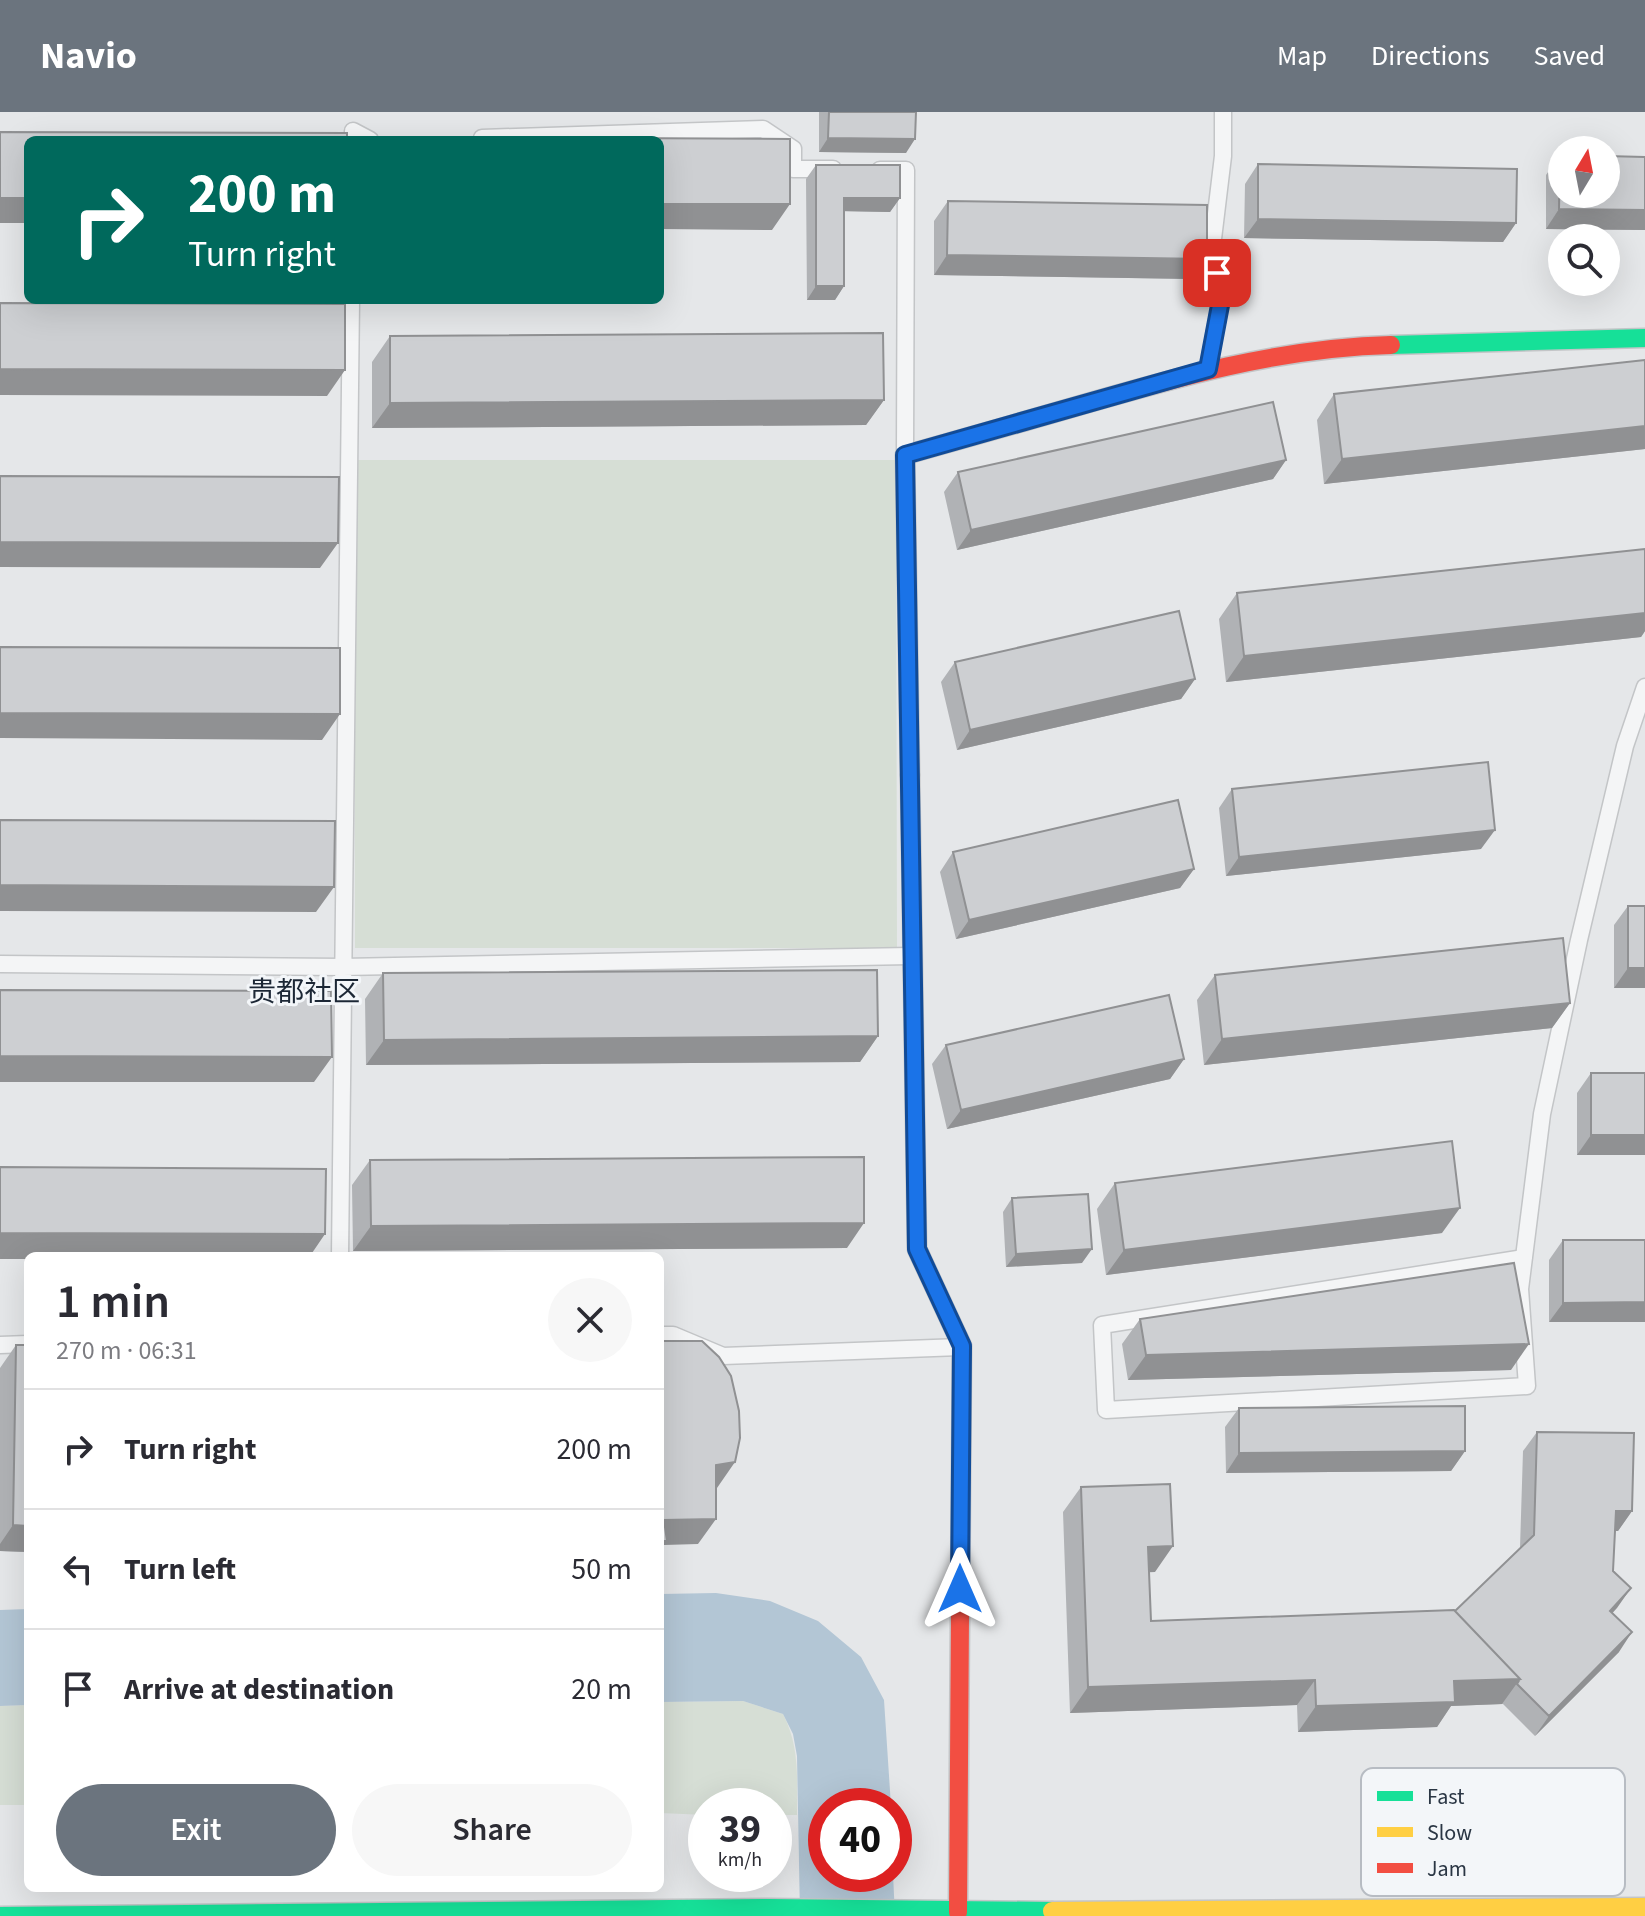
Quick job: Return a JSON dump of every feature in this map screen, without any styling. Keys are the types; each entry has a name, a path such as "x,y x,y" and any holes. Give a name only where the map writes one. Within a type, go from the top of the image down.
{"street":[{"path":"958,1912 962,1346 917,1249 905,455 1208,369 1349,346 1645,338"},
{"path":"0,1916 769,1908 958,1912 1645,1907"}],"lane":[{"path":"1208,369 1221,300 1212,247 1223,156 1223,112"},
{"path":"554,136 763,129 793,149 793,169 906,170 905,455"},
{"path":"340,1252 351,304"},
{"path":"1524,1258 1102,1325 1106,1410 1527,1386 1520,1289 1524,1258 1542,1114 1625,746 1645,687"},
{"path":"0,964 343,967 912,956"},
{"path":"664,1335 673,1335 723,1356 962,1346"},
{"path":"0,1345 24,1344"}],"shaded area":[{"path":"354,460 896,460 897,948 355,948"},
{"path":"743,1701 783,1714 795,1751 797,1815 792,1815 792,1788 688,1788 688,1814 664,1813 664,1702"},
{"path":"24,1705 24,1805 0,1805 0,1706"}],"water":[{"path":"716,1593 770,1601 818,1621 861,1657 884,1700 890,1788 808,1788 808,1892 894,1892 895,1916 800,1916 797,1756 793,1734 783,1714 743,1701 664,1702 664,1594"},
{"path":"24,1609 24,1705 0,1706 0,1610"}],"building":[{"path":"829,112 916,112 915,139 828,138"},
{"path":"0,132 347,133 347,136 24,136 24,198 0,198"},
{"path":"664,138 790,139 790,204 664,204"},
{"path":"1620,156 1645,157 1645,210 1559,209 1620,208"},
{"path":"1258,164 1517,169 1516,223 1258,219"},
{"path":"816,165 900,165 900,198 844,198 844,286 816,286"},
{"path":"948,201 1207,205 1207,259 947,255"},
{"path":"0,303 345,304 345,370 0,369"},
{"path":"883,333 884,400 390,403 390,336"},
{"path":"1645,360 1645,426 1342,459 1334,394"},
{"path":"1273,402 1286,460 971,530 958,472"},
{"path":"0,476 339,477 338,543 0,542"},
{"path":"1645,549 1645,613 1244,656 1237,593"},
{"path":"1179,611 1195,679 970,730 955,662"},
{"path":"0,647 340,648 340,714 0,713"},
{"path":"1488,762 1495,830 1239,857 1232,789"},
{"path":"1178,800 1194,869 969,920 953,852"},
{"path":"0,820 335,821 334,887 0,885"},
{"path":"1628,906 1645,906 1645,968 1628,968"},
{"path":"1563,938 1570,1003 1222,1039 1215,975"},
{"path":"877,970 878,1036 384,1040 383,973"},
{"path":"0,990 331,991 332,1057 0,1056"},
{"path":"1169,995 1184,1059 961,1110 946,1045"},
{"path":"1591,1073 1645,1073 1645,1135 1591,1135"},
{"path":"1452,1141 1460,1208 1124,1250 1115,1183"},
{"path":"864,1157 864,1223 371,1226 370,1160"},
{"path":"0,1167 326,1169 325,1234 0,1233"},
{"path":"1088,1194 1092,1249 1016,1254 1012,1198"},
{"path":"1563,1240 1645,1240 1645,1302 1563,1303"},
{"path":"1514,1263 1529,1344 1146,1355 1140,1319"},
{"path":"664,1341 702,1341 719,1357 731,1376 739,1411 740,1438 735,1462 716,1465 716,1519 664,1520"},
{"path":"16,1345 24,1345 24,1526 13,1525"},
{"path":"1465,1406 1465,1451 1239,1453 1239,1408"},
{"path":"1537,1432 1634,1433 1632,1511 1616,1511 1613,1571 1631,1588 1610,1611 1632,1632 1549,1716 1517,1684 1520,1679 1455,1611 1534,1535"},
{"path":"1170,1484 1173,1546 1148,1547 1151,1621 1454,1610 1520,1679 1454,1681 1455,1702 1316,1706 1315,1680 1088,1687 1081,1487"}],"traffic: fast":[{"path":"1391,345 1645,338"},
{"path":"910,775 917,1249 962,1346 960,1614"},
{"path":"0,1916 769,1908 1052,1911"}],"traffic: slow":[{"path":"910,775 905,455 1015,424"},
{"path":"1052,1911 1645,1907"}],"traffic: jam":[{"path":"1015,424 1154,384 1248,362 1343,348 1391,345"},
{"path":"958,1912 960,1614"}],"district":[{"name":"贵都社区","path":"304,991"}],"route":[{"path":"960,1589 962,1346 917,1249 905,455 1208,369 1221,300 1217,273"}]}
